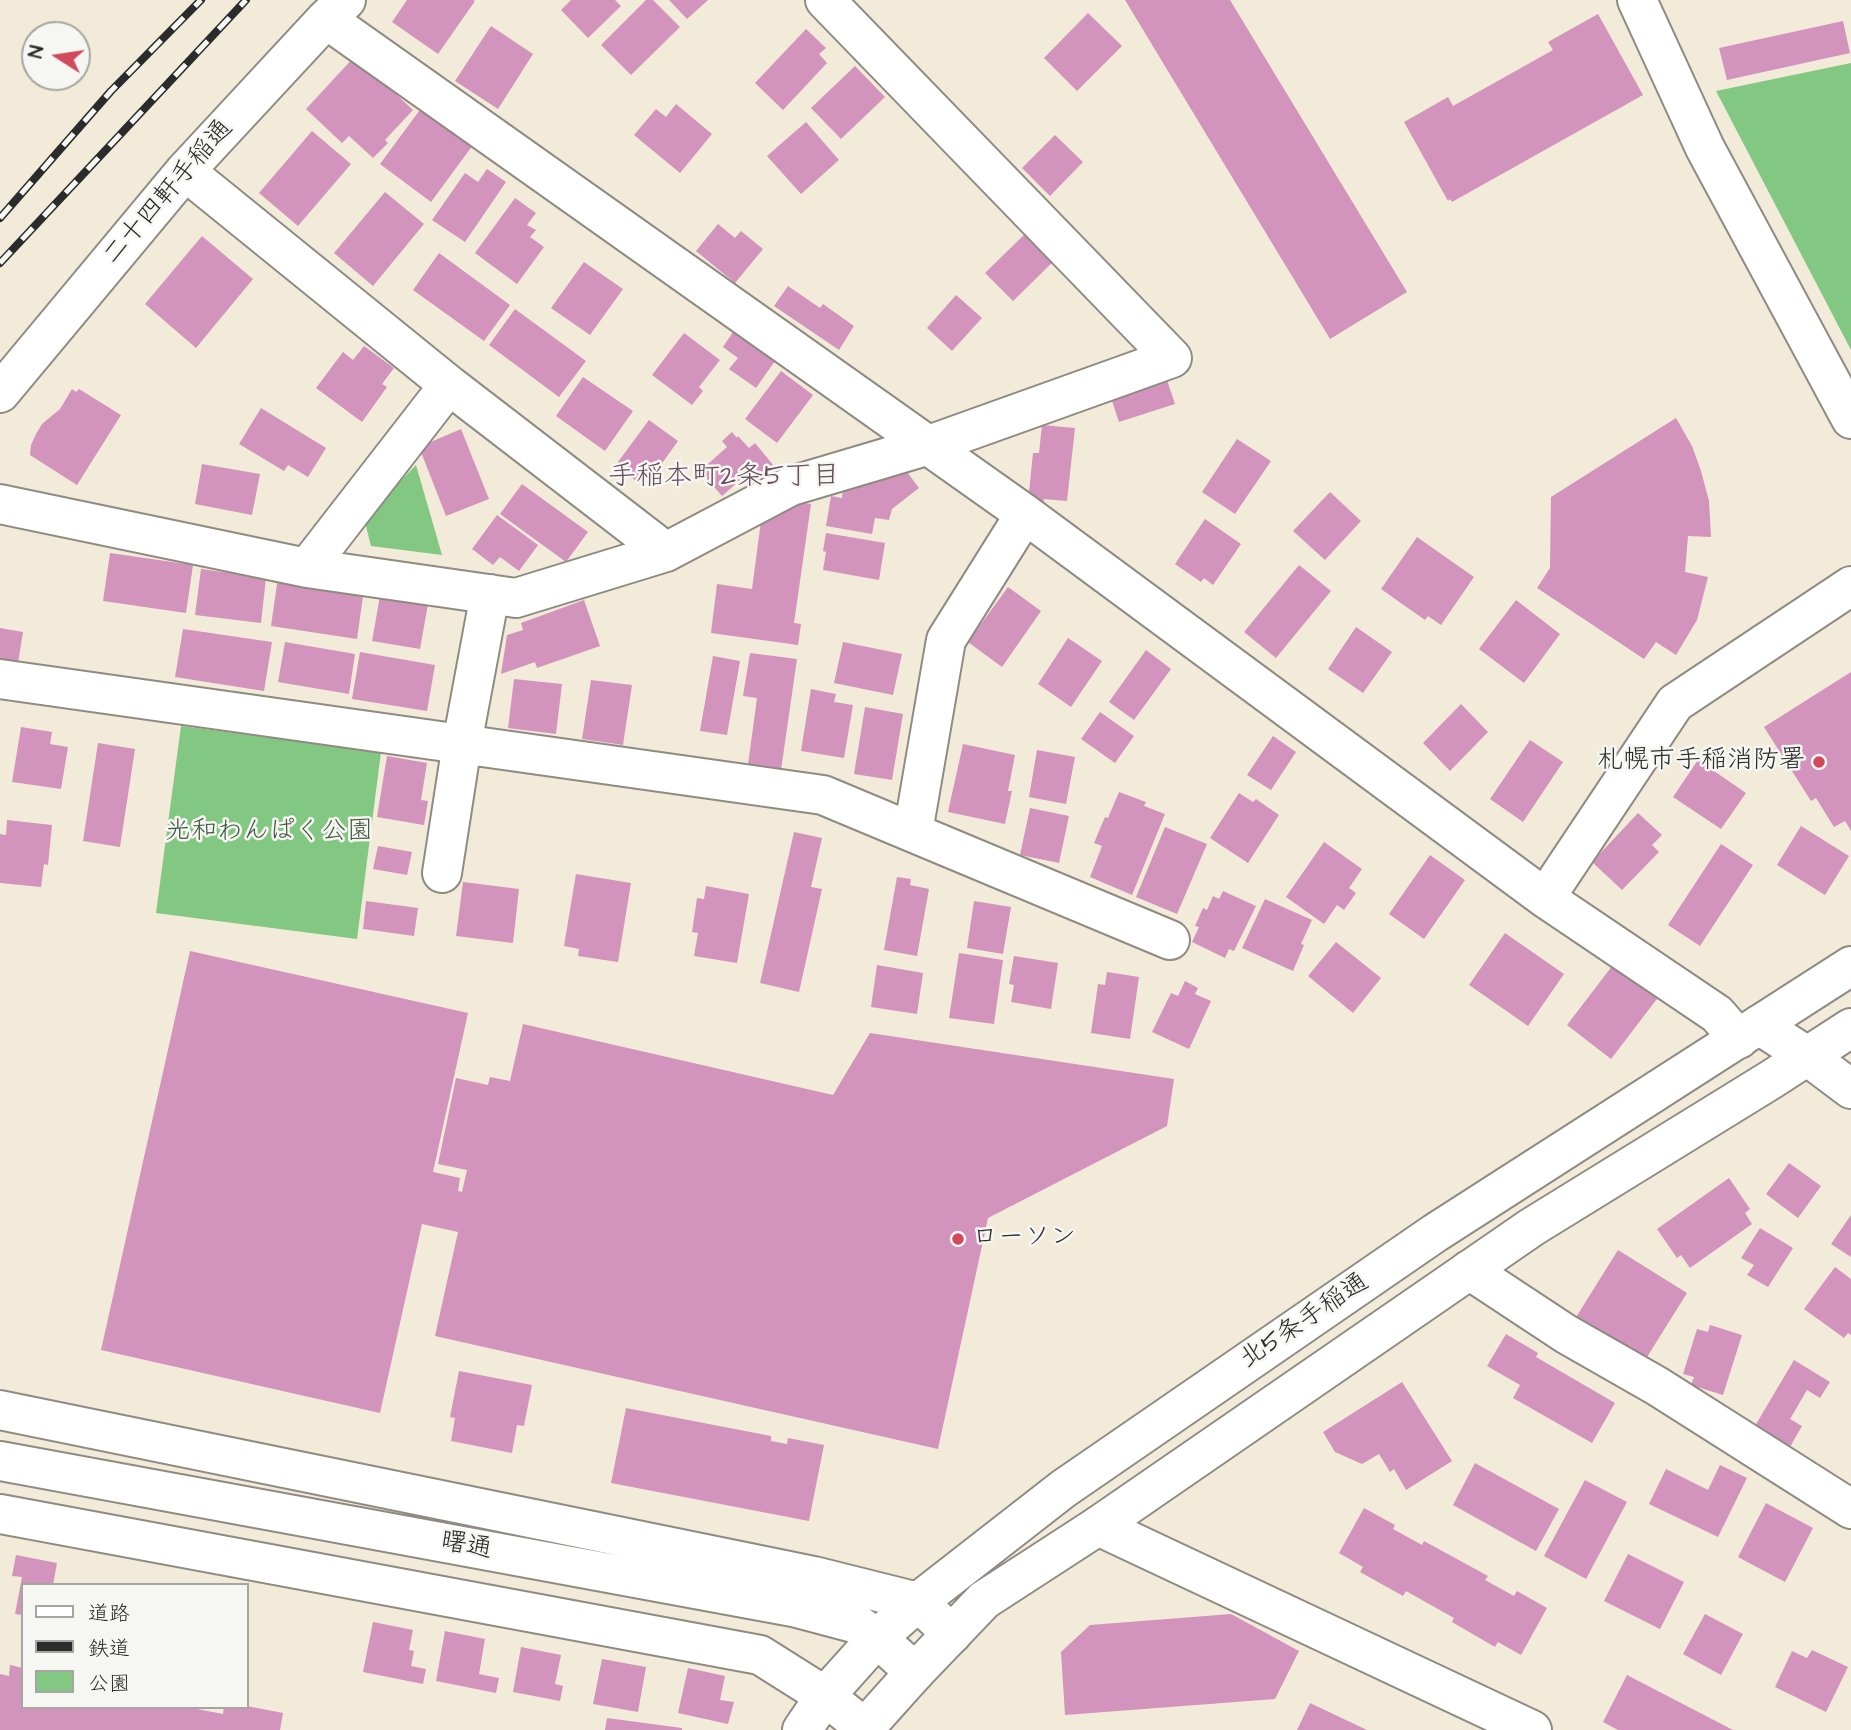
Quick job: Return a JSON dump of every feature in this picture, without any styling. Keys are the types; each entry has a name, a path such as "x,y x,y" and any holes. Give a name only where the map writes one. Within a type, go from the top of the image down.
{"main road":[{"path":"0,504 307,568 516,598 666,552 791,486 929,446 1172,358 825,0"},
{"path":"1637,0 1705,148 1851,419"},
{"path":"336,10 1545,898 1717,1014 1749,1032 1807,1056 1851,1089"},
{"name":"二十四軒手稲通","path":"0,393 186,171 336,10"},
{"path":"186,171 449,385 666,552"},
{"path":"307,568 449,385"},
{"path":"913,832 946,640 1024,514"},
{"path":"1545,898 1675,703 1851,586"},
{"path":"442,873 462,744 490,594"},
{"path":"0,678 823,795 1170,940"},
{"name":"北5条手稲通","path":"802,1730 825,1696 877,1638 918,1602 1063,1489 1435,1233 1851,966"},
{"name":"北5条手稲通","path":"864,1729 984,1600 1098,1527 1532,1227 1851,1028"},
{"path":"1469,1270 1566,1334 1657,1386 1851,1509"},
{"path":"0,1410 814,1576 918,1602 952,1634"},
{"name":"曙通","path":"0,1461 793,1607 858,1624 915,1672"},
{"path":"0,1514 760,1655 825,1696 864,1729"},
{"path":"1098,1527 1532,1730"}],"green space":[{"path":"1851,63 1851,350 1716,91"},
{"path":"416,465 442,555 371,546 364,518"},
{"name":"光和わんぱく公園","path":"181,726 381,752 357,939 156,913"}],"building":[{"path":"407,0 475,1 438,54 392,22"},
{"path":"571,0 615,0 621,6 588,38 561,10"},
{"path":"646,0 653,0 680,27 631,75 601,45"},
{"path":"669,0 708,0 687,19"},
{"path":"1125,0 1230,0 1407,292 1330,339"},
{"path":"1088,13 1122,46 1077,91 1044,58"},
{"path":"1598,14 1643,95 1452,202 1450,199 1448,201 1404,122 1448,97 1453,106 1553,50 1548,42"},
{"path":"1843,21 1850,53 1727,80 1719,48"},
{"path":"491,26 533,54 498,109 455,81"},
{"path":"806,29 826,48 819,54 827,63 783,110 755,83"},
{"path":"355,56 413,110 385,140 388,143 373,158 349,136 342,143 306,109"},
{"path":"855,66 885,97 841,139 811,108"},
{"path":"676,104 712,134 680,173 634,135 656,109 666,117"},
{"path":"422,107 473,145 431,202 380,164"},
{"path":"806,122 839,160 801,194 767,156"},
{"path":"312,131 351,164 298,226 259,193"},
{"path":"1055,135 1083,162 1050,196 1022,168"},
{"path":"487,169 506,182 465,242 432,220 465,173 478,182"},
{"path":"385,192 424,224 373,286 334,253"},
{"path":"515,198 536,213 527,225 536,230 530,237 544,247 517,284 475,253"},
{"path":"718,224 735,238 741,231 763,249 735,283 696,251"},
{"path":"1031,228 1059,256 1013,301 985,273"},
{"path":"202,236 253,279 196,348 145,304"},
{"path":"439,253 510,305 484,341 413,290"},
{"path":"584,262 623,289 590,335 551,308"},
{"path":"788,286 820,308 823,304 854,326 839,350 774,306"},
{"path":"956,295 982,318 952,351 927,328"},
{"path":"515,309 586,361 559,397 489,345"},
{"path":"733,332 775,361 756,388 729,369 738,358 723,347"},
{"path":"684,333 720,360 699,387 703,391 692,405 652,375"},
{"path":"364,346 394,368 382,384 387,387 362,422 316,388 343,352 353,360"},
{"path":"781,371 813,395 777,443 745,419"},
{"path":"1165,374 1175,404 1119,422 1109,392"},
{"path":"583,377 633,411 605,451 556,416"},
{"path":"72,389 76,392 79,389 121,415 77,485 30,455 31,445 42,424 60,409"},
{"path":"261,408 326,448 308,477 288,465 284,471 239,444"},
{"path":"1676,418 1692,446 1709,501 1711,537 1688,536 1685,572 1708,577 1697,620 1676,655 1656,642 1644,659 1537,588 1550,568 1551,497"},
{"path":"649,420 678,441 645,487 615,466"},
{"path":"1042,425 1075,428 1067,501 1044,499 1043,504 1028,502 1033,453 1039,453"},
{"path":"461,429 489,499 446,516 419,447"},
{"path":"732,432 749,448 755,443 774,466 756,482 748,473 722,496 700,471 727,447 722,441"},
{"path":"1237,439 1271,461 1235,514 1202,492"},
{"path":"898,460 919,488 892,509 889,520 875,518 872,534 826,526 831,496 842,498 844,481 865,484"},
{"path":"202,464 260,474 252,515 195,504"},
{"path":"522,484 588,532 566,562 500,514"},
{"path":"1330,492 1361,521 1325,560 1293,531"},
{"path":"784,500 811,504 794,623 801,624 798,645 711,633 717,584 752,589 763,506"},
{"path":"497,515 538,545 519,571 500,557 493,565 472,549"},
{"path":"1205,519 1241,544 1213,585 1204,578 1201,582 1175,564"},
{"path":"826,533 885,543 879,580 823,570"},
{"path":"1417,537 1474,577 1441,625 1428,616 1425,620 1381,589"},
{"path":"110,553 193,565 186,613 103,601"},
{"path":"1299,565 1331,591 1276,658 1244,632"},
{"path":"201,569 266,578 261,623 195,615"},
{"path":"278,577 364,589 357,639 271,626"},
{"path":"1008,587 1041,611 1002,667 968,642"},
{"path":"380,596 428,604 420,649 372,641"},
{"path":"584,600 600,646 537,668 535,662 501,674 507,635 523,630 521,623"},
{"path":"1516,600 1560,634 1524,683 1479,649"},
{"path":"1356,627 1392,652 1363,693 1328,669"},
{"path":"0,628 23,632 18,663 0,661"},
{"path":"183,629 272,642 264,691 175,677"},
{"path":"1068,638 1102,661 1071,707 1038,684"},
{"path":"285,642 355,654 349,694 278,682"},
{"path":"843,642 902,654 893,695 834,683"},
{"path":"1146,650 1171,669 1134,720 1109,702"},
{"path":"360,652 435,665 427,711 352,699"},
{"path":"750,653 797,659 781,770 748,765 757,698 743,696"},
{"path":"713,656 740,661 727,735 700,731"},
{"name":"札幌市手稲消防署","path":"1851,672 1851,831 1845,821 1834,827 1816,798 1811,801 1764,727"},
{"path":"514,679 562,684 556,734 508,728"},
{"path":"591,680 632,685 623,745 582,739"},
{"path":"811,689 836,694 834,702 853,705 844,758 801,751"},
{"path":"1461,704 1488,732 1450,771 1423,743"},
{"path":"865,707 903,714 892,780 854,774"},
{"path":"1100,712 1134,736 1115,763 1081,739"},
{"path":"21,727 52,732 50,744 68,747 61,789 12,782"},
{"path":"1273,736 1296,752 1271,790 1247,775"},
{"path":"1530,740 1563,762 1523,822 1490,799"},
{"path":"98,743 135,749 120,847 83,841"},
{"path":"963,744 1015,755 1008,791 1012,791 1005,824 948,812"},
{"path":"1037,750 1075,757 1066,804 1029,797"},
{"path":"387,756 427,763 421,800 428,801 424,825 377,817"},
{"path":"1698,760 1746,793 1721,829 1673,797"},
{"path":"1119,792 1146,802 1144,806 1165,814 1132,895 1090,877 1102,846 1094,843"},
{"path":"1239,793 1253,802 1256,799 1279,815 1248,863 1210,838"},
{"path":"1030,808 1069,816 1059,863 1020,855"},
{"path":"1638,813 1662,835 1652,845 1659,852 1622,890 1592,862"},
{"path":"7,820 52,825 48,865 44,864 41,887 0,883 0,834 6,835"},
{"path":"1801,826 1849,856 1825,895 1777,865"},
{"path":"1165,827 1207,844 1177,914 1136,897"},
{"path":"794,832 822,838 811,887 822,889 799,992 760,983"},
{"path":"1324,842 1362,869 1349,888 1356,893 1344,910 1337,905 1324,924 1286,897"},
{"path":"1721,844 1753,865 1700,946 1668,925"},
{"path":"378,846 412,852 407,875 373,869"},
{"path":"1430,855 1465,880 1424,939 1389,914"},
{"path":"576,874 631,883 618,962 578,956 579,949 564,946"},
{"path":"897,877 911,879 910,885 929,889 917,956 884,950"},
{"path":"463,882 519,889 513,943 456,936"},
{"path":"706,886 749,894 737,963 694,956 698,933 692,932 697,898 704,899"},
{"path":"1223,891 1256,906 1234,951 1229,949 1225,958 1192,942 1203,908 1207,910 1213,896 1219,899"},
{"path":"1265,899 1312,920 1293,971 1242,948"},
{"path":"366,901 418,908 414,936 363,929"},
{"path":"974,901 1011,907 1003,954 967,948"},
{"path":"1505,933 1564,974 1528,1026 1469,985"},
{"path":"1336,942 1381,978 1353,1013 1308,976"},
{"path":"190,951 468,1013 433,1172 460,1178 458,1191 462,1192 467,1170 438,1164 456,1078 488,1085 490,1077 510,1081 523,1024 833,1095 870,1033 1174,1079 1167,1126 988,1218 938,1449 435,1336 458,1232 422,1224 380,1413 101,1350"},
{"path":"959,953 1003,960 994,1024 949,1018"},
{"path":"1014,956 1058,963 1051,1009 1011,1002 1014,985 1009,984"},
{"path":"1619,957 1663,991 1611,1059 1567,1025"},
{"path":"877,965 923,973 917,1014 871,1007"},
{"path":"1107,972 1139,977 1130,1039 1091,1033 1098,984 1105,985"},
{"path":"1185,981 1198,988 1195,994 1211,1001 1189,1049 1152,1032 1171,993 1178,996"},
{"path":"1789,1163 1821,1186 1798,1218 1766,1194"},
{"path":"1729,1178 1750,1209 1745,1213 1752,1224 1690,1268 1681,1255 1677,1258 1657,1229"},
{"path":"1851,1215 1851,1257 1831,1244"},
{"path":"1760,1228 1793,1248 1768,1287 1747,1275 1754,1265 1741,1258"},
{"path":"1618,1250 1687,1293 1642,1365 1573,1322"},
{"path":"1835,1267 1851,1279 1851,1335 1848,1333 1844,1338 1804,1309"},
{"path":"1710,1325 1742,1335 1723,1395 1691,1385 1694,1377 1683,1374 1697,1329 1708,1332"},
{"path":"1506,1334 1538,1353 1536,1357 1615,1403 1592,1443 1513,1398 1520,1385 1487,1366"},
{"path":"1794,1360 1830,1382 1820,1398 1807,1390 1790,1419 1802,1426 1787,1452 1752,1431"},
{"path":"459,1371 532,1385 524,1426 517,1425 512,1453 451,1441 455,1418 450,1417"},
{"path":"1402,1382 1452,1461 1406,1490 1394,1469 1390,1472 1379,1454 1362,1464 1335,1452 1323,1432"},
{"path":"626,1408 771,1436 771,1441 787,1444 788,1438 824,1445 809,1521 611,1483"},
{"path":"1475,1463 1559,1509 1536,1551 1453,1505"},
{"path":"1720,1465 1747,1478 1718,1537 1649,1504 1666,1469 1708,1490"},
{"path":"1585,1480 1627,1502 1586,1579 1544,1556"},
{"path":"1766,1503 1813,1528 1785,1582 1738,1557"},
{"path":"1364,1508 1395,1525 1393,1529 1422,1545 1424,1541 1488,1576 1485,1580 1514,1596 1517,1591 1547,1608 1521,1655 1498,1642 1495,1647 1452,1622 1454,1618 1406,1591 1403,1596 1360,1572 1363,1567 1339,1553"},
{"path":"1628,1554 1684,1582 1660,1629 1604,1601"},
{"path":"16,1555 57,1563 53,1583 21,1583 21,1615 15,1614 22,1577 12,1576"},
{"path":"1231,1614 1299,1651 1275,1699 1065,1715 1061,1652 1090,1625"},
{"path":"1705,1614 1743,1634 1721,1675 1683,1654"},
{"path":"373,1622 413,1630 409,1650 414,1651 411,1666 426,1669 423,1684 363,1672"},
{"path":"445,1631 485,1639 479,1674 499,1678 496,1693 436,1681"},
{"path":"521,1647 561,1655 555,1684 563,1686 560,1701 513,1692"},
{"path":"1812,1650 1848,1667 1826,1712 1775,1687 1792,1651 1807,1658"},
{"path":"602,1659 646,1667 638,1712 593,1704"},
{"path":"10,1665 21,1668 21,1709 197,1709 223,1714 224,1709 248,1709 248,1706 283,1713 280,1730 0,1730 0,1674 9,1676"},
{"path":"688,1668 725,1676 720,1700 734,1702 728,1724 678,1713"},
{"path":"1627,1675 1733,1730 1618,1730 1603,1722"},
{"path":"1310,1703 1367,1730 1297,1730"},
{"path":"607,1718 682,1728 682,1730 605,1730"}],"railway":[{"path":"0,218 111,91 201,0"},
{"path":"0,263 246,0"}],"place":[{"name":"札幌市手稲消防署","path":"1819,762"},
{"name":"ローソン","path":"958,1239"}],"district":[{"name":"手稲本町2条5丁目","path":"724,478"}]}
